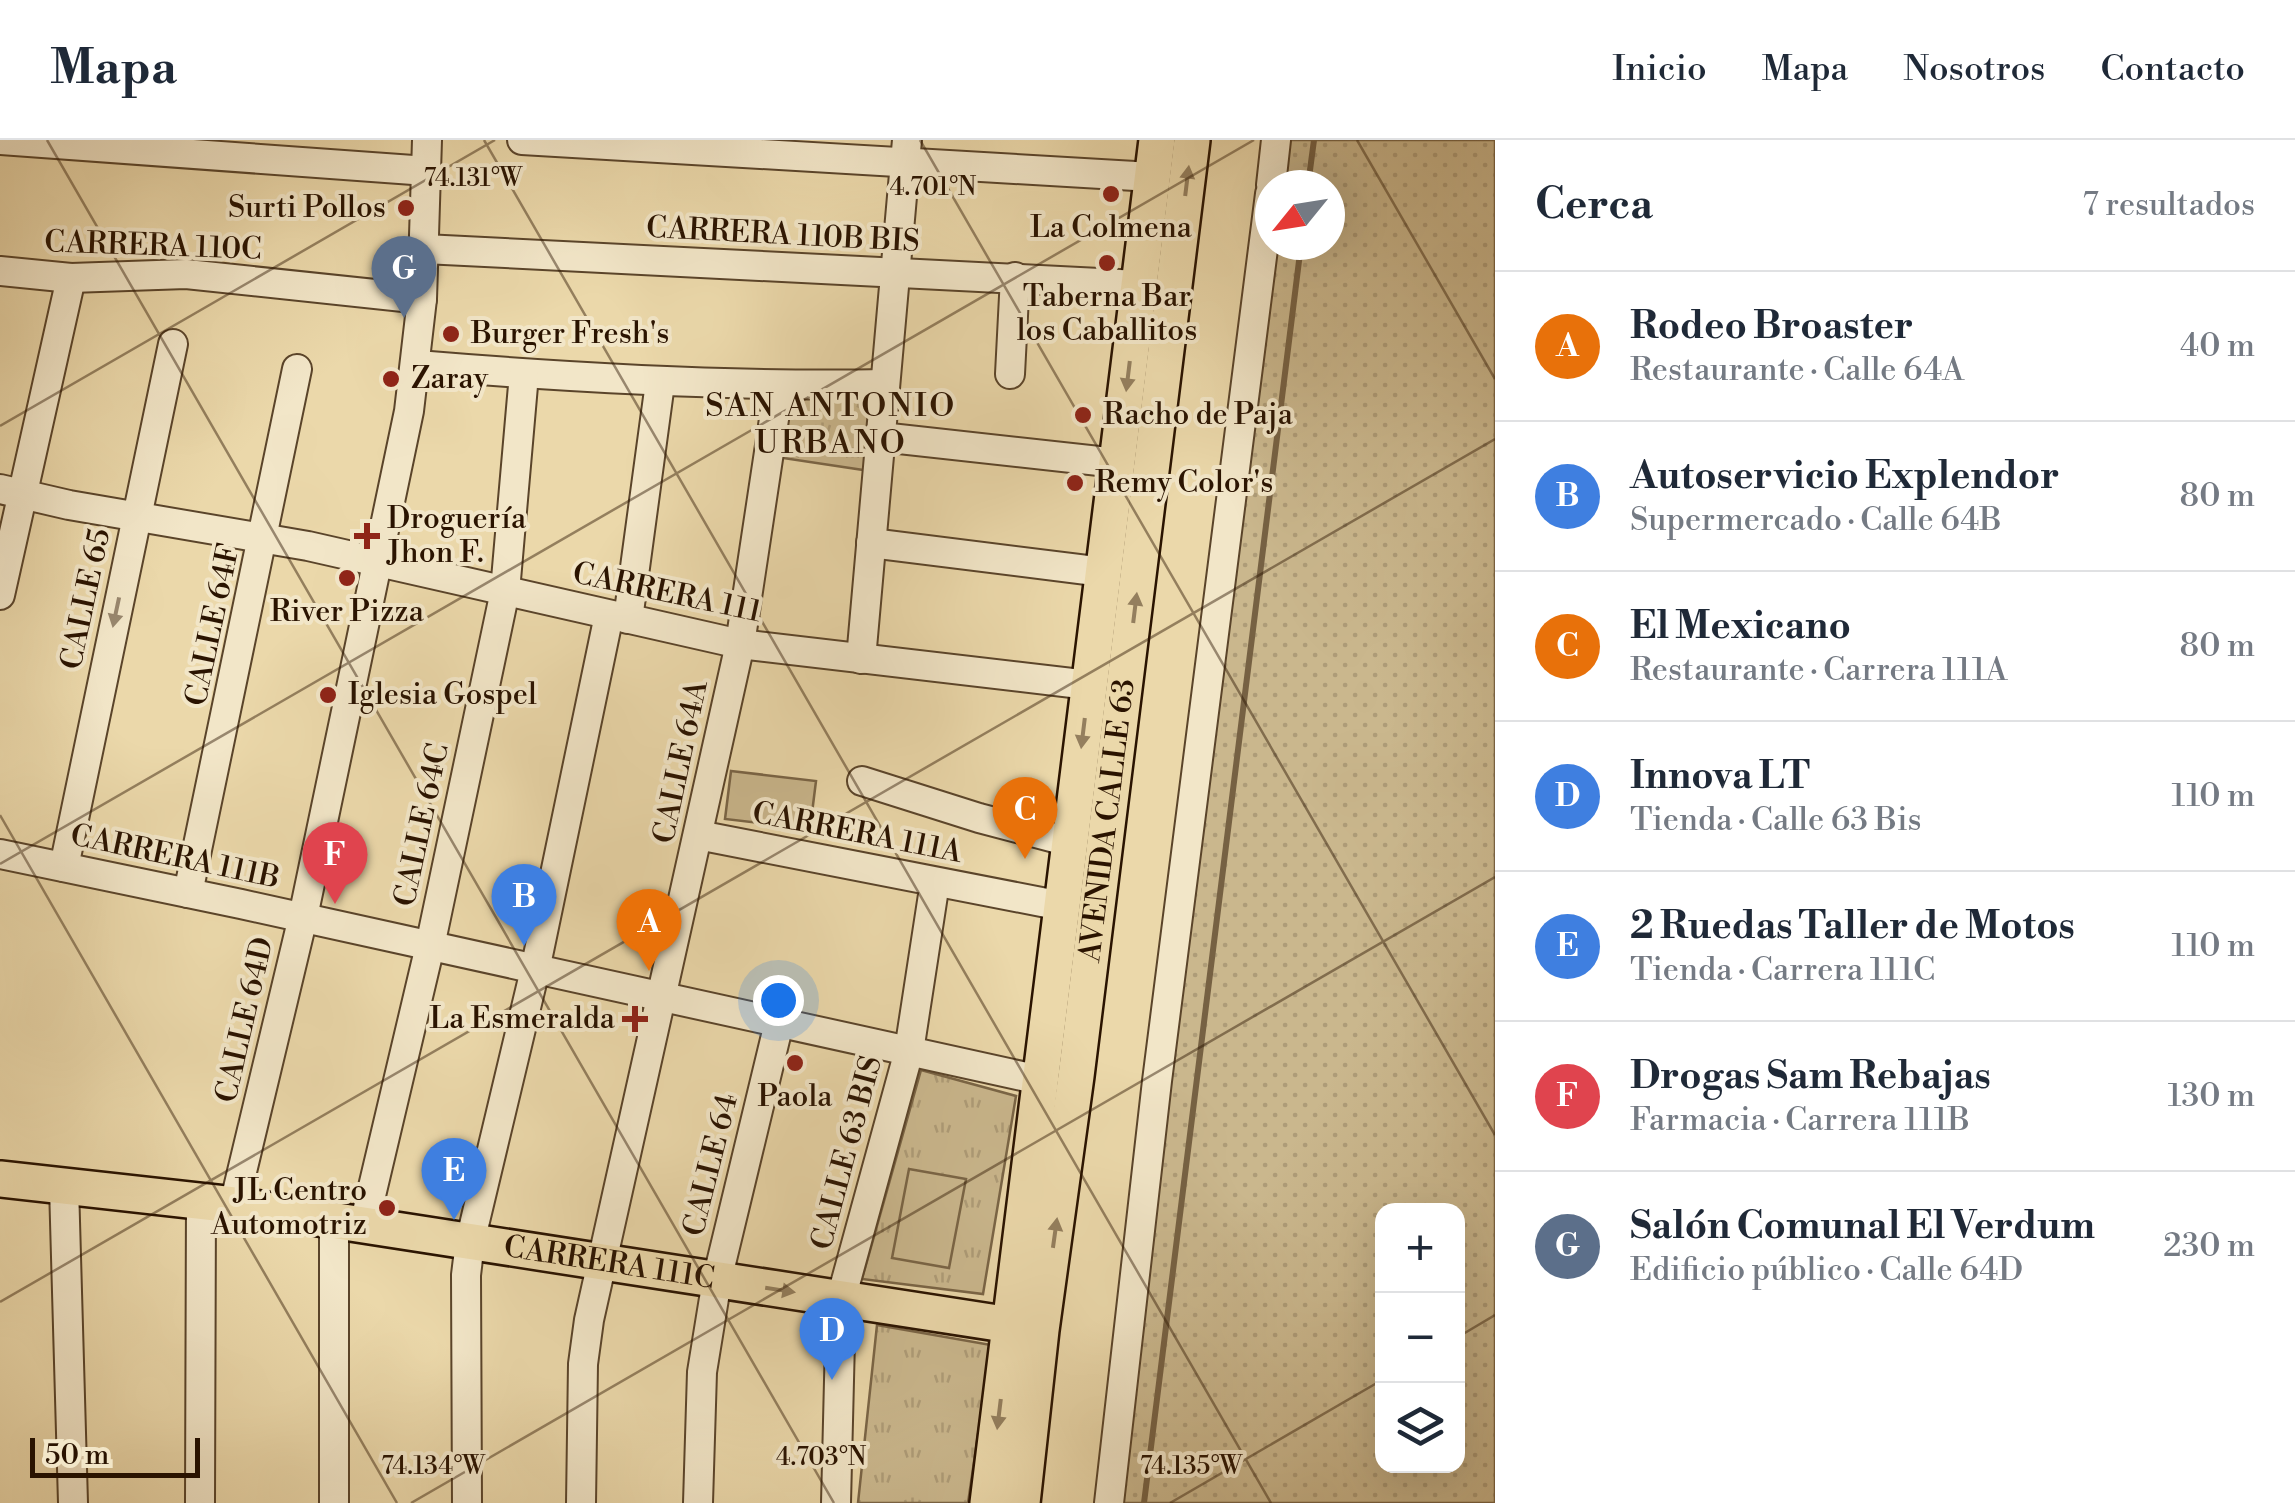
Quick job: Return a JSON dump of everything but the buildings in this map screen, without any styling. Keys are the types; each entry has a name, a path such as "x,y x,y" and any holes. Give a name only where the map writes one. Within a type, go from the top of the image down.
{"main road":[{"name":"AVENIDA CALLE 63","path":"1022,1503 1026,1328 1040,1080 1157,140"},
{"name":"AVENIDA CALLE 63","path":"988,1503 1076,1076 1192,140"},
{"name":"CARRERA 111C","path":"0,1179 217,1203 1026,1328"}],"street":[{"path":"0,140 426,171"},
{"name":"CALLE 64D","path":"200,1503 217,1203 303,918 380,562 417,365 428,140"},
{"path":"522,140 906,151 1152,176"},
{"path":"1273,170 1276,140"},
{"path":"861,658 906,151"},
{"name":"CARRERA 110B BIS","path":"424,249 1139,285"},
{"path":"1109,1503 1157,1081 1262,260"},
{"name":"CARRERA 110C","path":"0,271 71,278 186,274 422,299"},
{"path":"1010,374 1015,276"},
{"path":"0,596 11,492 71,278"},
{"name":"CALLE 65","path":"64,867 172,344"},
{"path":"417,365 660,383 886,384"},
{"name":"CALLE 64F","path":"188,893 297,369"},
{"name":"CALLE 64C","path":"334,1503 349,1223 430,946 504,591 524,374"},
{"path":"467,1503 466,1275 470,1242 618,617 660,383"},
{"name":"CALLE 64A","path":"582,1503 584,1364 601,1262 740,644 780,386"},
{"path":"881,437 1117,462"},
{"name":"CARRERA 111","path":"11,492 380,562 740,644 1089,684"},
{"path":"871,543 1103,572"},
{"path":"862,781 1070,842"},
{"name":"CARRERA 111A","path":"698,835 1062,906"},
{"name":"CARRERA 111B","path":"0,854 1040,1080"},
{"name":"CALLE 63 BIS","path":"836,1503 842,1299 908,1051 935,882"},
{"name":"CALLE 64","path":"698,1503 702,1372 717,1280 779,1023"},
{"path":"64,1186 73,1503"}],"green space":[{"path":"1286,140 1495,140 1495,1503 1118,1503 1271,260 1345,260 1345,170 1282,170"},
{"path":"788,392 877,394 870,471 783,458"},
{"path":"731,771 816,781 810,829 725,819"},
{"path":"921,1070 1016,1096 983,1294 862,1279"},
{"path":"909,1169 966,1179 949,1268 892,1258"},
{"path":"877,1325 991,1345 968,1503 858,1503"}],"waterway":[{"path":"1310,170 1314,140"},
{"path":"1144,1503 1299,260"}],"place":[{"name":"La Colmena","path":"1111,194"},
{"name":"Surti Pollos","path":"406,208"},
{"name":"Taberna Bar los Caballitos","path":"1107,263"},
{"name":"Salón Comunal El Verdum","path":"404,318"},
{"name":"Burger Fresh's","path":"451,334"},
{"name":"Zaray","path":"391,379"},
{"name":"Racho de Paja","path":"1083,415"},
{"name":"Remy Color's","path":"1075,483"},
{"name":"Droguería Jhon F.","path":"367,536"},
{"name":"River Pizza","path":"347,578"},
{"name":"Iglesia Gospel","path":"328,695"},
{"name":"El Mexicano","path":"1025,859"},
{"name":"Drogas Sam Rebajas","path":"335,904"},
{"name":"Autoservicio Explendor","path":"524,946"},
{"name":"Rodeo Broaster","path":"649,971"},
{"name":"La Esmeralda","path":"635,1019"},
{"name":"Paola","path":"795,1063"},
{"name":"JL Centro Automotriz","path":"387,1208"},
{"name":"2 Ruedas Taller de Motos","path":"454,1220"},
{"name":"Innova LT","path":"832,1380"}],"district":[{"name":"SAN ANTONIO URBANO","path":"831,424"}]}
